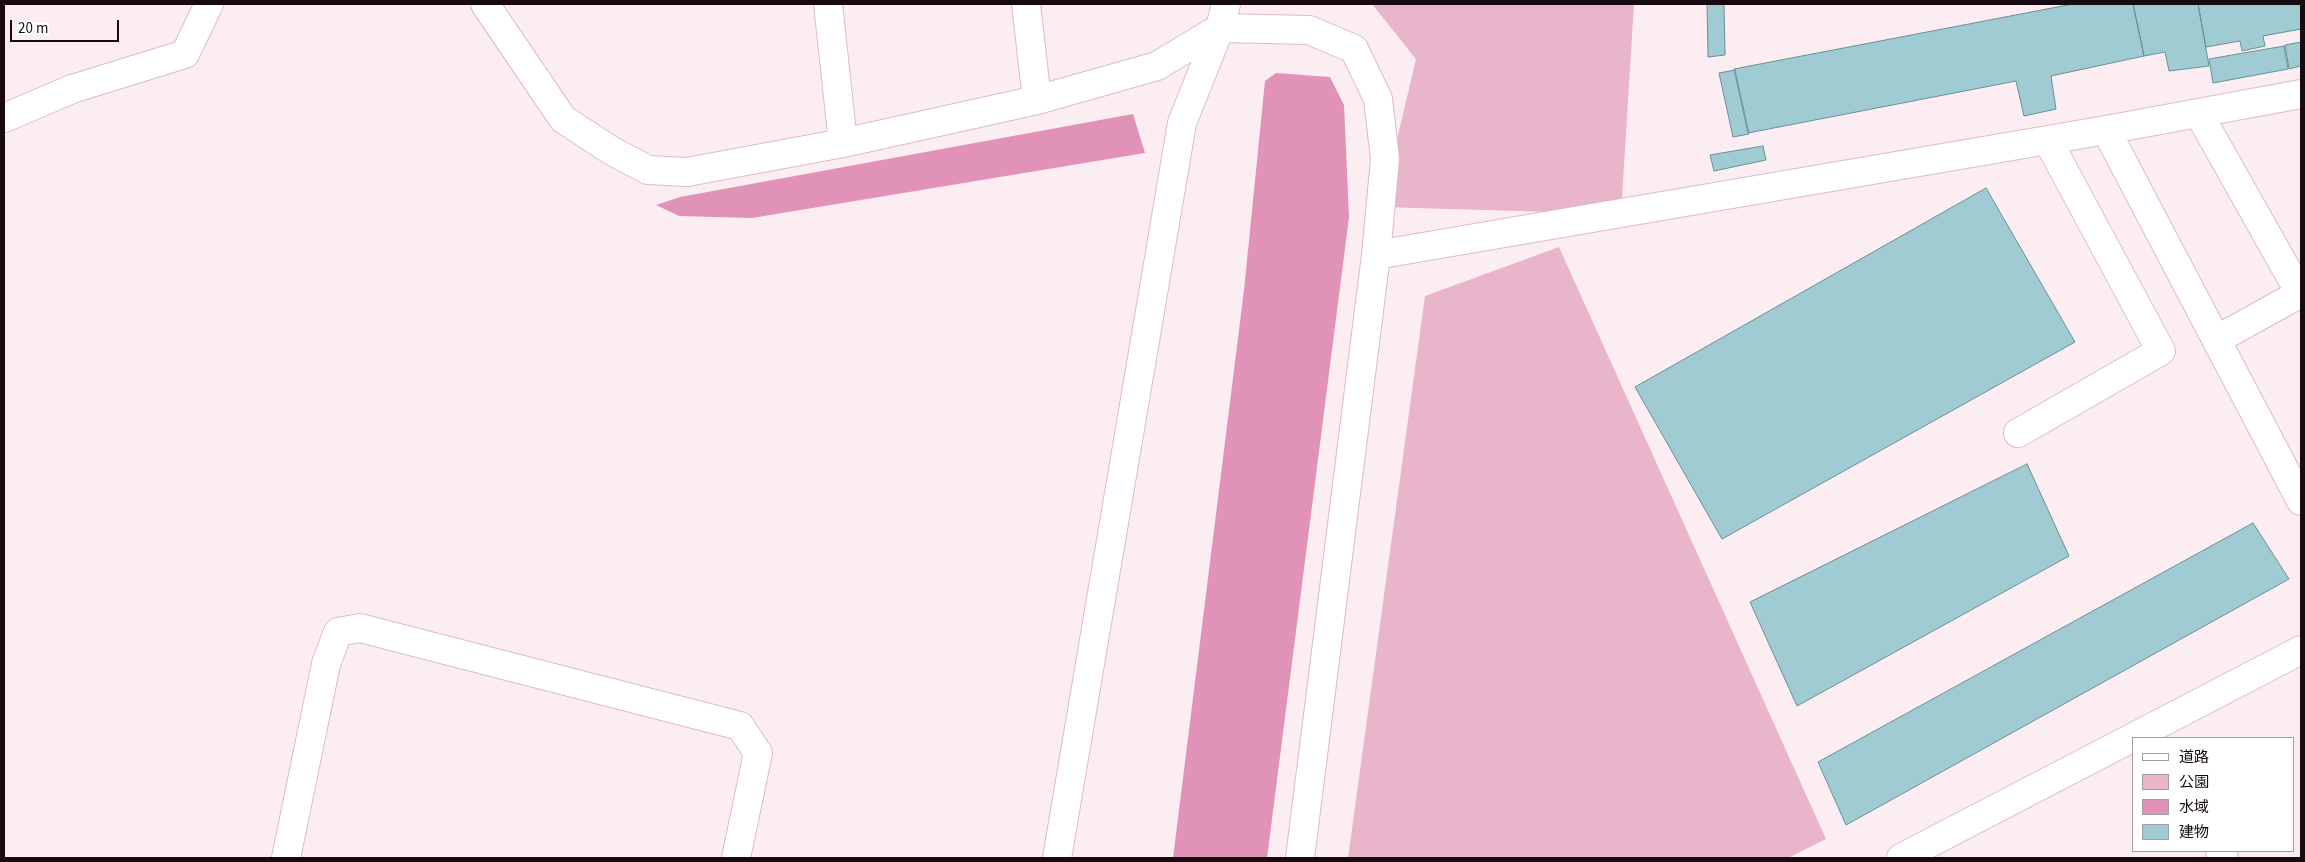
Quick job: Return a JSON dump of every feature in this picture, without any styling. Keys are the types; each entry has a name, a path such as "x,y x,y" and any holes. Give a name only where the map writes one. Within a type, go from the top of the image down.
{"street":[{"path":"4,118 72,88 185,54 209,4"},
{"path":"485,4 562,119 612,151 648,170 687,172 843,143 1037,100 1157,66 1223,16 1309,30 1354,49 1378,100 1385,159 1376,255 1300,858"},
{"path":"828,4 843,143"},
{"path":"1026,4 1037,100"},
{"path":"1057,858 1182,124 1223,16"},
{"path":"1376,255 2199,114 2301,94"},
{"path":"2199,114 2301,294 2216,340"},
{"path":"2106,130 2301,501"},
{"path":"2018,433 2161,351 2048,140"},
{"path":"286,858 326,664 338,632 360,628 740,726 758,753 736,858"},
{"path":"2157,732 2301,650"},
{"path":"1901,858 2132,744"}],"green space":[{"path":"1372,4 1634,4 1621,214 1381,207 1416,59"},
{"path":"1559,247 1826,839 1788,858 1348,858 1425,296"}],"water":[{"path":"1276,73 1330,77 1344,105 1349,217 1267,858 1173,858 1244,290 1265,81"},
{"path":"1133,114 1145,153 752,218 679,216 656,205 680,197"}],"building":[{"path":"1707,4 1724,4 1725,55 1708,57"},
{"path":"2073,4 2133,4 2144,56 2051,76 2056,109 2024,116 2016,81 1748,133 1734,69"},
{"path":"2133,4 2198,4 2209,66 2169,71 2165,52 2144,56"},
{"path":"2198,4 2301,4 2301,29 2263,36 2265,46 2242,51 2240,41 2206,47"},
{"path":"2301,42 2301,66 2289,69 2285,45"},
{"path":"2284,46 2288,69 2213,83 2209,59"},
{"path":"1735,70 1749,134 1733,137 1719,73"},
{"path":"1763,146 1766,160 1714,171 1710,155"},
{"path":"1986,188 2075,342 1722,539 1635,387"},
{"path":"2027,464 2069,556 1797,706 1750,602"},
{"path":"2253,523 2289,579 1846,825 1818,762"}]}
